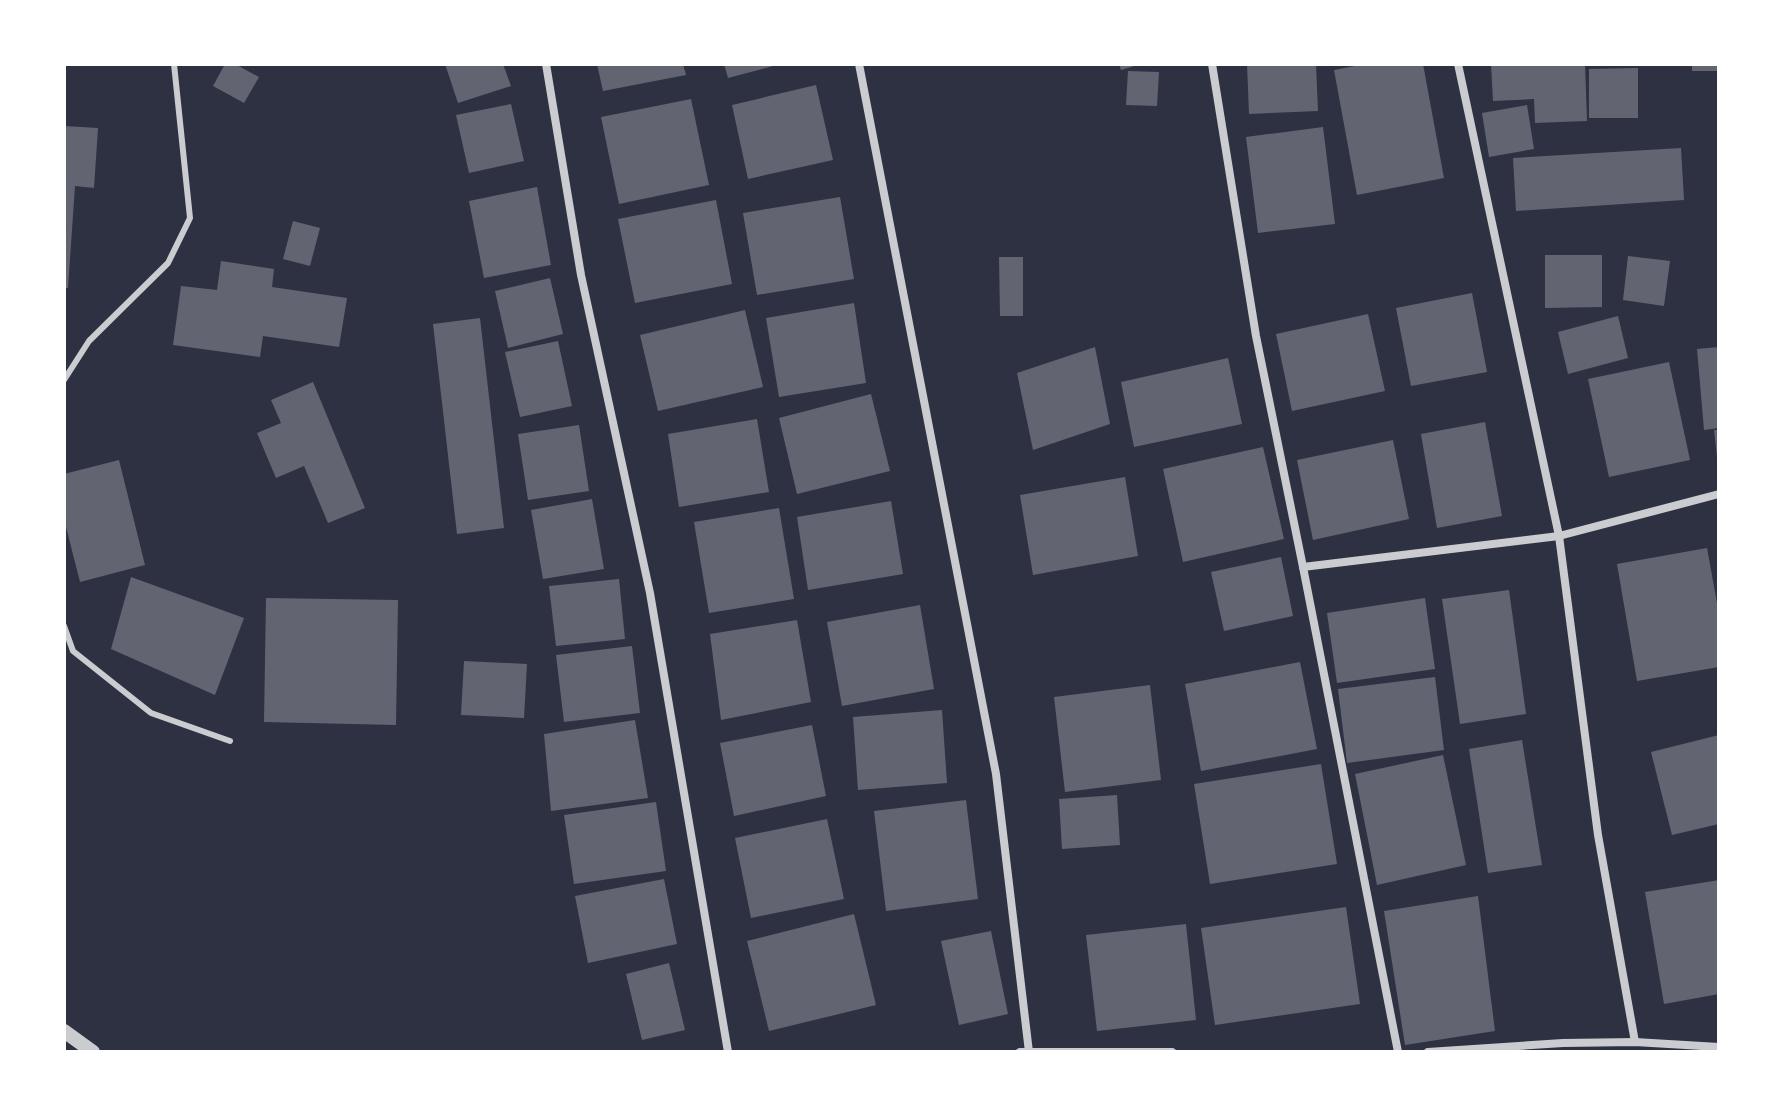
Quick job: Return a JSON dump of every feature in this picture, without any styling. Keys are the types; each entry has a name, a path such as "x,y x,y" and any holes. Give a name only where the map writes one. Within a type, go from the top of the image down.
{"street":[{"path":"546,64 581,275 650,593 728,1052"},
{"path":"859,64 996,774 1026,1052 1172,1052"},
{"path":"1212,64 1256,336 1398,1052"},
{"path":"1458,64 1559,536 1598,835 1635,1042"},
{"path":"1303,567 1559,536 1719,494"},
{"path":"64,1031 93,1052"},
{"path":"1428,1052 1563,1043 1635,1042 1719,1047"}],"lane":[{"path":"64,380 89,341 168,263 190,218 174,64"},
{"path":"64,626 73,651 151,713 230,741"}],"building":[{"path":"225,64 235,64 259,77 244,103 213,86"},
{"path":"445,64 503,64 511,86 458,103"},
{"path":"597,64 683,64 686,75 603,91"},
{"path":"724,64 777,64 777,65 728,78"},
{"path":"1119,64 1138,64 1138,65 1121,70"},
{"path":"1247,64 1316,64 1318,111 1249,114"},
{"path":"1365,64 1423,64 1444,178 1357,195 1334,70"},
{"path":"1491,64 1585,64 1587,121 1535,123 1534,99 1493,101"},
{"path":"1692,64 1719,64 1719,71 1692,71"},
{"path":"1638,68 1638,118 1589,118 1589,69"},
{"path":"1128,71 1159,72 1157,106 1126,105"},
{"path":"816,85 833,160 748,179 732,105"},
{"path":"691,99 709,185 619,204 601,117"},
{"path":"511,104 524,161 469,173 456,115"},
{"path":"1527,105 1534,149 1489,157 1482,113"},
{"path":"64,126 98,128 94,188 75,186 68,288 64,288"},
{"path":"1323,127 1335,224 1258,233 1246,137"},
{"path":"1681,148 1684,200 1516,211 1513,158"},
{"path":"537,187 551,265 484,278 469,201"},
{"path":"840,197 854,279 757,295 743,213"},
{"path":"716,200 732,284 635,303 618,219"},
{"path":"293,221 320,228 310,266 283,259"},
{"path":"1545,255 1602,255 1602,307 1545,308"},
{"path":"1628,256 1670,261 1664,306 1623,300"},
{"path":"999,257 1023,257 1023,316 1000,316"},
{"path":"221,261 274,269 272,287 347,298 339,347 263,336 260,357 173,345 181,286 217,290"},
{"path":"550,278 563,334 508,348 495,291"},
{"path":"1472,293 1487,372 1411,386 1396,308"},
{"path":"854,303 866,383 779,397 766,318"},
{"path":"745,310 763,387 658,411 640,335"},
{"path":"1368,314 1385,391 1292,411 1276,334"},
{"path":"1618,316 1628,358 1568,374 1558,332"},
{"path":"480,318 504,528 457,534 433,324"},
{"path":"558,341 572,406 520,417 505,352"},
{"path":"1095,347 1110,424 1033,450 1017,373"},
{"path":"1719,347 1719,428 1704,430 1697,349"},
{"path":"1228,358 1242,424 1134,447 1121,382"},
{"path":"1669,362 1690,460 1609,477 1588,379"},
{"path":"313,382 365,508 328,523 304,466 276,478 257,433 281,423 271,400"},
{"path":"871,394 890,471 797,494 779,418"},
{"path":"757,419 769,492 679,507 668,434"},
{"path":"1485,422 1502,516 1437,528 1421,434"},
{"path":"579,425 589,491 528,500 518,434"},
{"path":"1714,430 1719,430 1719,457 1717,457"},
{"path":"1393,440 1409,519 1313,540 1297,460"},
{"path":"1263,447 1284,539 1183,562 1163,469"},
{"path":"119,460 145,565 80,582 64,519 64,474"},
{"path":"1125,477 1138,556 1033,575 1020,495"},
{"path":"592,499 604,569 543,579 531,510"},
{"path":"891,501 903,574 808,590 797,517"},
{"path":"779,508 794,599 709,613 694,522"},
{"path":"1707,548 1719,614 1719,667 1637,681 1617,564"},
{"path":"1281,557 1293,616 1224,631 1211,572"},
{"path":"131,577 244,618 215,695 111,649"},
{"path":"619,579 625,639 556,646 549,586"},
{"path":"1509,590 1526,714 1460,724 1442,599"},
{"path":"266,598 398,600 396,725 264,722"},
{"path":"1425,598 1435,669 1337,683 1327,613"},
{"path":"920,605 934,689 842,706 827,622"},
{"path":"797,620 811,702 721,720 710,634"},
{"path":"632,646 640,713 564,722 556,655"},
{"path":"464,661 527,664 524,718 461,715"},
{"path":"1300,662 1317,749 1201,771 1185,684"},
{"path":"1435,677 1444,750 1347,763 1338,689"},
{"path":"1150,685 1161,780 1065,792 1054,697"},
{"path":"942,710 947,783 858,790 853,717"},
{"path":"635,720 648,798 551,811 544,734"},
{"path":"812,725 826,796 734,816 720,743"},
{"path":"1719,735 1719,824 1672,835 1651,752"},
{"path":"1522,740 1542,865 1488,873 1469,749"},
{"path":"1443,755 1466,865 1377,885 1355,774"},
{"path":"1321,764 1337,864 1210,884 1194,784"},
{"path":"1117,795 1120,845 1062,849 1059,799"},
{"path":"966,800 978,899 886,911 874,811"},
{"path":"656,802 666,871 574,884 564,815"},
{"path":"827,819 844,899 751,918 735,838"},
{"path":"664,879 677,944 588,963 575,896"},
{"path":"1719,880 1719,994 1664,1004 1645,892"},
{"path":"1478,896 1495,1031 1405,1045 1384,911"},
{"path":"1346,907 1360,1004 1215,1025 1201,928"},
{"path":"854,914 876,1005 769,1031 747,941"},
{"path":"1186,924 1196,1020 1097,1031 1086,935"},
{"path":"991,931 1008,1014 959,1025 941,941"},
{"path":"669,963 685,1030 642,1040 626,974"}]}
